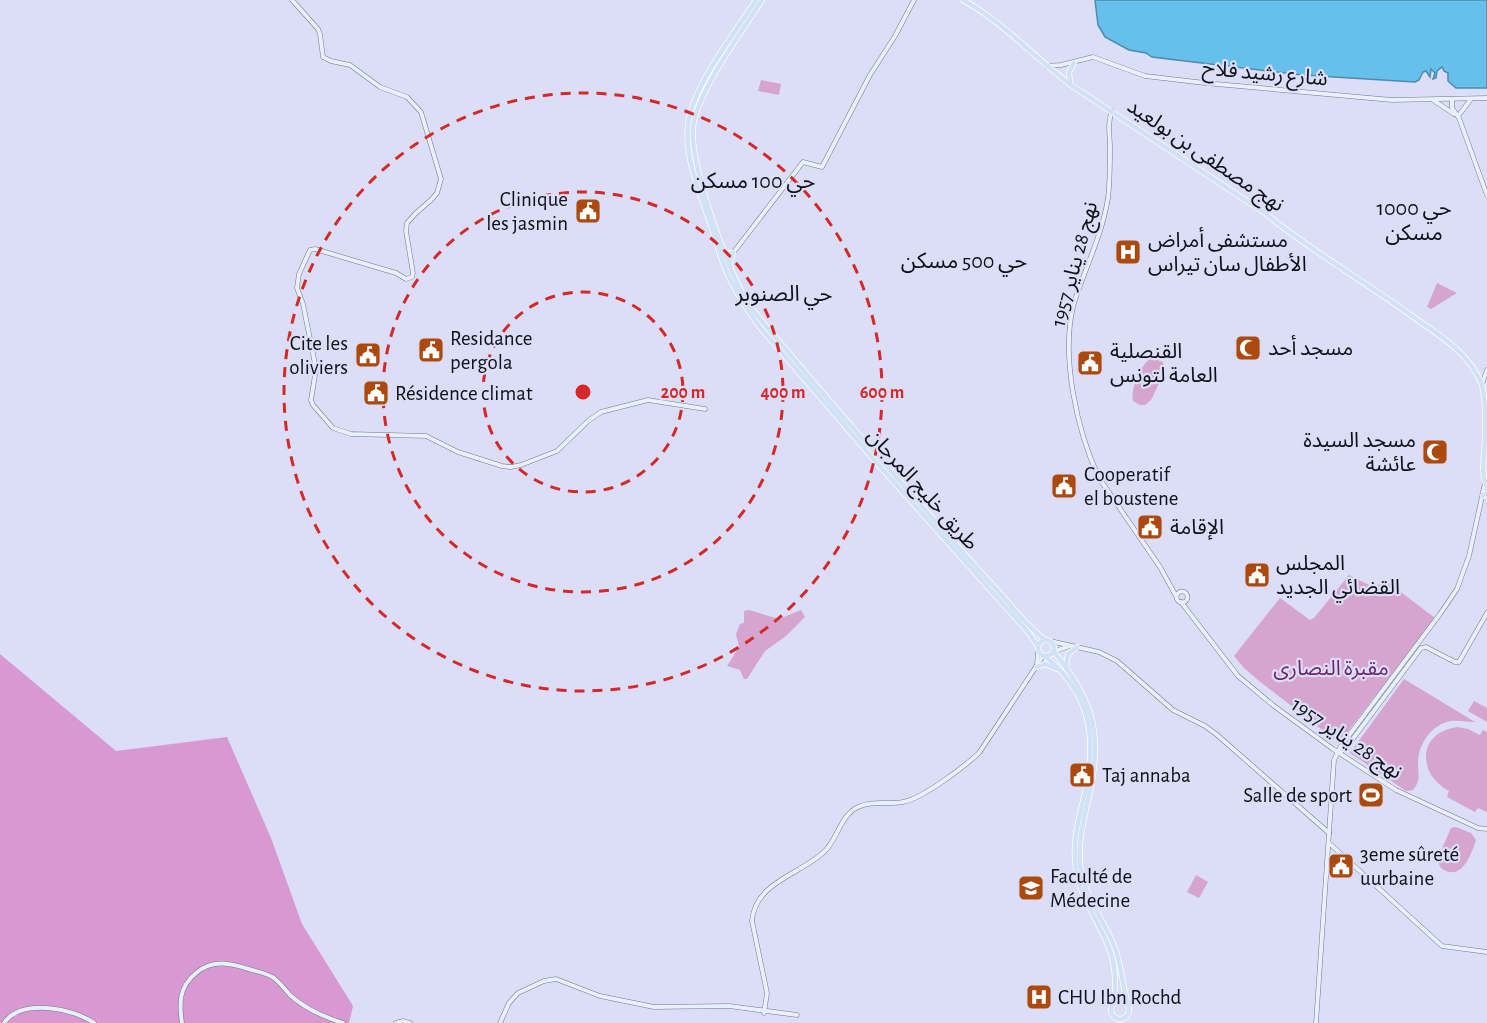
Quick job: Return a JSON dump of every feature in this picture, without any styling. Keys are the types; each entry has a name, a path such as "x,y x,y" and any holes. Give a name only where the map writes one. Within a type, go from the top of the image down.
{"main road":[{"name":"طريق خليج المرجان","path":"747,19 756,0"},
{"name":"طريق خليج المرجان","path":"762,0 694,100 688,124 693,170 737,291 759,326 884,471 1029,632 1045,657 1077,690 1082,701 1091,741 1089,776 1076,833 1076,869 1085,899 1111,954 1115,973 1115,1002"},
{"name":"نهج مصطفى بن بولعيد","path":"963,0 1002,26 1071,85 1376,289 1450,343 1469,361 1482,384 1486,403 1483,467 1486,484"},
{"path":"1071,85 1068,75 1075,62"},
{"path":"725,258 733,253"},
{"path":"729,265 733,253"},
{"name":"طريق خليج المرجان","path":"725,258 748,303 807,375 975,566 1023,619 1054,645 1054,651 1066,666 1086,700 1096,740 1093,778 1080,834 1080,867 1089,894 1116,951 1129,1006"},
{"name":"نهج مصطفى بن بولعيد","path":"1484,457 1487,475"},
{"path":"1038,647 1048,640"},
{"path":"1066,666 1068,654 1077,647"},
{"path":"1045,657 1054,651"},
{"path":"1037,667 1045,664 1063,674"},
{"path":"1126,1023 1128,1015 1129,1006 1121,1001 1115,1002 1111,1010 1115,1020 1128,1015"}],"street":[{"path":"292,0 318,29 323,57 330,61 350,64 380,87 407,97 421,112 441,179 437,193 407,223 406,231 413,273 409,279 315,249 310,250 306,256 299,274 297,288 303,304 316,369 311,400 333,428 351,434 426,436 458,452 496,464 511,466 521,465 557,451 588,421 602,412 648,400 705,409"},
{"path":"733,253 803,162 822,167 870,75 915,0"},
{"name":"شارع رشيد فلاح","path":"1049,68 1090,57 1099,58 1145,76 1205,83 1392,100 1487,98"},
{"path":"1453,99 1458,106 1458,116 1487,195"},
{"path":"1458,116 1471,99"},
{"path":"1432,100 1458,116"},
{"name":"نهج 28 يناير 1957","path":"1112,111 1106,208 1095,249 1074,304 1070,324 1069,358 1078,413 1092,462 1117,506 1168,580 1176,596 1238,676 1274,706 1405,795 1478,828 1487,829"},
{"path":"1482,384 1487,370"},
{"path":"1369,712 1445,609 1457,589 1467,566 1486,484"},
{"name":"نهج 28 يناير 1957","path":"1168,580 1186,593 1190,612"},
{"path":"1176,596 1181,591"},
{"path":"1181,602 1187,598"},
{"path":"1316,1021 1333,764 1341,746 1423,647 1426,646 1457,663 1487,613"},
{"path":"1048,640 1099,652 1117,662 1173,710 1211,729 1329,833"},
{"path":"1054,651 1071,645"},
{"path":"1037,667 1038,647"},
{"path":"765,1013 769,993 752,917 756,905 769,889 823,854 845,818 855,808 866,804 910,801 980,753 1045,657"},
{"path":"1328,843 1442,946 1487,952"},
{"path":"182,1023 180,1001 186,983 200,969 222,963 272,976 296,999 314,1012 343,1023"},
{"path":"500,1023 509,1003 518,993 550,980 564,981 600,996 654,1007 725,1006 765,1013 784,1016 797,1015 765,1013"},
{"path":"4,1023 16,1012 46,1007 79,1014 94,1023"},
{"path":"396,1023 403,1021 410,1023"}],"green space":[{"path":"761,80 781,84 779,95 758,91"},
{"path":"1437,283 1457,293 1431,309 1427,307"},
{"path":"1152,358 1163,362 1165,371 1151,400 1145,405 1140,405 1133,401 1135,383 1144,365"},
{"name":"مقبرة النصارى","path":"1349,575 1371,586 1389,583 1435,618 1339,743 1258,680 1234,656 1280,598 1310,620"},
{"path":"749,610 779,619 801,610 805,617 786,636 765,651 747,679 744,679 740,670 727,666 739,647 736,634 740,624 744,623 744,611"},
{"path":"1404,679 1475,722 1444,723 1427,736 1420,749 1417,783 1413,790 1406,791 1350,753"},
{"path":"1474,701 1487,708 1487,722 1468,711"},
{"path":"1457,727 1480,735 1483,730 1487,732 1487,812 1478,808 1475,812 1447,797 1449,791 1431,775 1427,765 1428,745 1434,737"},
{"path":"1456,827 1471,833 1476,840 1468,859 1460,870 1448,872 1441,868 1437,860 1451,828"},
{"path":"1196,875 1208,882 1199,898 1187,892"}],"shaded area":[{"path":"0,654 116,751 227,737 271,838 302,924 353,1006 349,1023 0,1023"}],"water":[{"path":"1095,0 1487,0 1487,88 1456,88 1448,81 1448,73 1442,67 1437,71 1436,78 1433,79 1435,73 1431,69 1430,77 1426,71 1423,72 1419,80 1415,82 1302,75 1152,57 1146,53 1129,50 1105,37 1098,25"}],"place":[{"name":"Clinique les jasmin","path":"588,211"},
{"name":"مستشفى أمراض الأطفال سان تيراس","path":"1128,252"},
{"name":"مسجد أحد","path":"1248,348"},
{"name":"Residance pergola","path":"431,350"},
{"name":"Cite les oliviers","path":"368,355"},
{"name":"القنصلية العامة لتونس","path":"1090,363"},
{"name":"Résidence climat","path":"376,393"},
{"name":"مسجد السيدة عائشة","path":"1435,452"},
{"name":"Cooperatif el boustene","path":"1064,486"},
{"name":"الإقامة","path":"1150,527"},
{"name":"المجلس القضائي الجديد","path":"1257,575"},
{"name":"Taj annaba","path":"1082,775"},
{"name":"Salle de sport","path":"1371,795"},
{"name":"3eme sûreté uurbaine","path":"1341,866"},
{"name":"Faculté de Médecine","path":"1031,888"},
{"name":"CHU Ibn Rochd","path":"1039,997"}],"district":[{"name":"حي 100 مسكن","path":"753,180"},
{"name":"حي 1000 مسكن","path":"1414,220"},
{"name":"حي 500 مسكن","path":"964,260"},
{"name":"حي الصنوبر","path":"784,293"}]}
